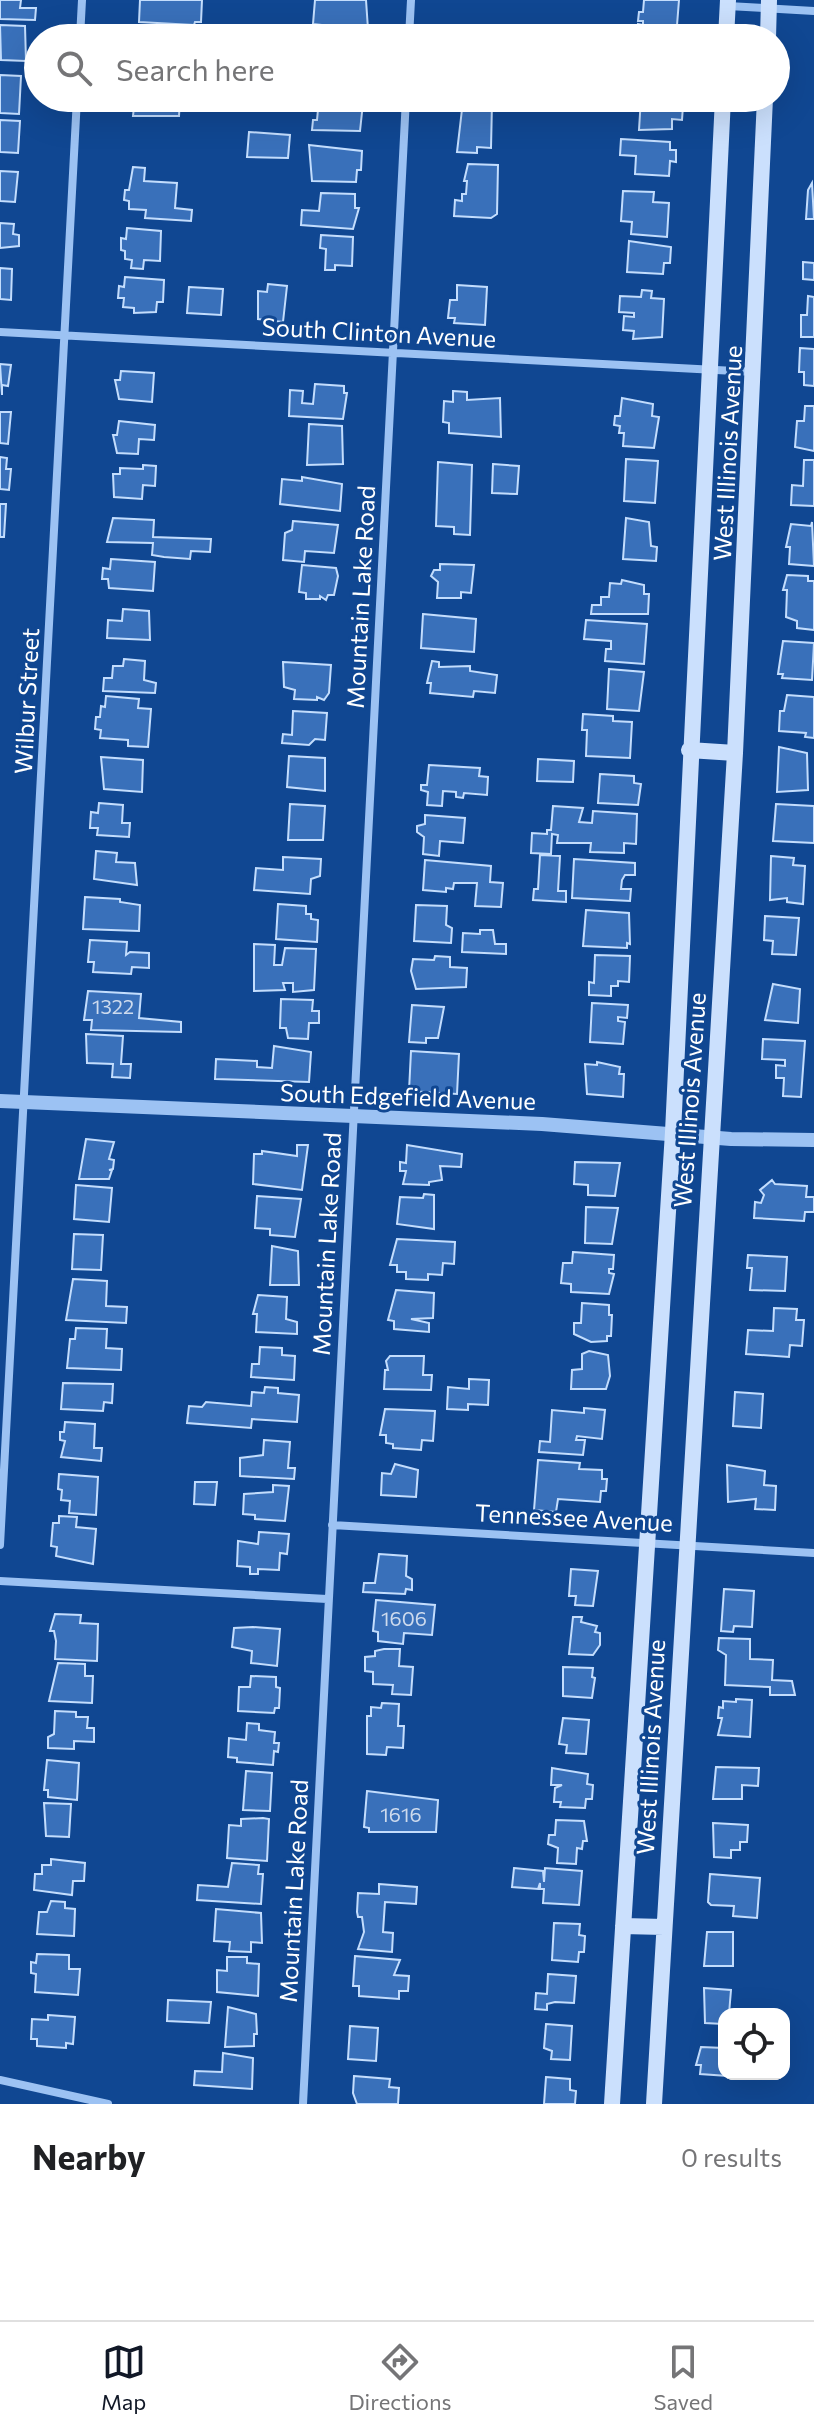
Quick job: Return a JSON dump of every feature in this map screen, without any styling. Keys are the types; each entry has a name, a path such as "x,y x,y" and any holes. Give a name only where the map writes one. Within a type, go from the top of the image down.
{"main road":[{"path":"727,24 728,3"},
{"path":"768,24 769,4"},
{"name":"West Illinois Avenue","path":"612,2104 673,1132 689,750 722,112"},
{"name":"West Illinois Avenue","path":"654,2104 735,753 755,372 764,112"},
{"path":"689,750 735,753"},
{"path":"623,1926 664,1927"}],"street":[{"path":"81,24 82,0"},
{"path":"410,24 411,0"},
{"path":"728,3 769,4 814,11"},
{"name":"Wilbur Street","path":"0,1545 76,112"},
{"name":"Mountain Lake Road","path":"303,2104 405,112"},
{"name":"South Clinton Avenue","path":"0,332 755,372"},
{"name":"South Edgefield Avenue","path":"0,1101 814,1140"},
{"name":"Tennessee Avenue","path":"332,1525 814,1553"},
{"path":"0,1581 327,1599"},
{"path":"0,2080 108,2104"}],"building":[{"path":"0,0 21,0 20,8 36,8 35,20 0,19"},
{"path":"140,0 202,0 201,22 139,22"},
{"path":"315,0 366,0 368,24 313,24"},
{"path":"644,0 679,0 677,24 643,24 643,21 638,21 639,12 643,12"},
{"path":"0,25 24,26 24,61 1,60"},
{"path":"0,75 21,76 19,114 0,113"},
{"path":"133,112 179,112 179,116 133,116"},
{"path":"318,112 362,112 360,131 312,130 313,120 317,120"},
{"path":"462,112 492,112 491,148 477,147 477,153 457,152"},
{"path":"640,112 683,112 682,120 672,119 672,129 639,130"},
{"path":"0,120 20,121 18,153 0,152"},
{"path":"249,132 290,135 288,158 247,157"},
{"path":"621,139 670,142 670,150 676,150 676,162 670,161 669,176 635,174 636,156 620,155"},
{"path":"309,145 362,151 361,170 357,170 356,182 312,181"},
{"path":"468,164 498,165 497,214 491,218 454,216 455,200 462,201 462,194 466,194 467,181 464,181"},
{"path":"133,167 145,168 144,181 177,183 175,208 192,210 191,221 145,218 146,210 129,209 129,201 124,200"},
{"path":"0,171 18,172 15,202 0,201"},
{"path":"812,183 814,219 806,219 808,190"},
{"path":"623,191 654,192 653,202 669,203 667,237 631,234 632,222 621,221"},
{"path":"321,193 355,194 355,208 359,208 353,229 301,225 302,210 319,211"},
{"path":"0,223 14,224 13,234 19,235 19,246 0,248"},
{"path":"127,228 161,231 160,261 144,260 143,269 131,268 132,260 125,259 125,251 121,250 121,238 126,239"},
{"path":"321,235 353,237 352,266 335,265 335,270 325,270 326,249 320,248"},
{"path":"629,241 671,247 670,263 664,263 663,274 627,272"},
{"path":"803,262 814,263 814,280 803,279"},
{"path":"0,268 12,269 11,300 0,299"},
{"path":"125,277 164,280 163,302 157,302 156,312 134,313 134,308 123,307 124,298 118,298 119,286 124,287"},
{"path":"268,284 287,286 283,322 258,319 258,291 267,292"},
{"path":"457,285 487,287 485,325 454,323 455,318 448,318 450,300 457,300"},
{"path":"189,287 223,289 221,315 187,313"},
{"path":"642,290 652,291 651,298 664,299 662,337 633,339 634,331 623,330 624,316 634,317 634,313 619,312 620,296 641,297"},
{"path":"808,296 814,297 814,337 801,337 801,315 807,315"},
{"path":"800,348 814,349 814,386 804,385 804,372 799,372"},
{"path":"0,364 11,365 8,386 2,385 2,395"},
{"path":"121,371 154,373 152,402 119,399 115,380 120,380"},
{"path":"315,384 344,386 344,393 347,393 343,419 289,416 290,390 303,391 302,403 313,404"},
{"path":"453,391 467,392 467,400 500,398 501,437 449,433 449,423 443,422 444,401 453,402"},
{"path":"622,398 653,404 652,416 659,417 654,448 623,446 624,433 619,433 620,426 614,425 615,416 620,416"},
{"path":"805,406 814,406 814,451 795,447 797,421 804,421"},
{"path":"0,412 11,412 8,444 0,443"},
{"path":"119,421 155,425 154,440 139,439 138,454 117,453 113,435 117,435"},
{"path":"309,424 342,426 343,464 307,465"},
{"path":"0,457 7,458 6,469 11,469 9,490 0,489"},
{"path":"626,459 658,461 655,503 624,501"},
{"path":"804,460 814,460 814,506 791,505 792,485 803,486"},
{"path":"438,462 472,465 470,535 454,534 454,527 436,526"},
{"path":"493,464 519,466 517,494 492,493"},
{"path":"143,465 156,466 155,486 143,485 142,499 114,497 113,474 120,474 120,468 143,469"},
{"path":"302,477 342,484 340,511 280,504 282,479 302,481"},
{"path":"0,504 6,504 4,537 0,537"},
{"path":"113,518 154,520 153,537 211,539 210,552 191,551 190,559 164,557 152,555 153,543 107,542"},
{"path":"626,518 649,522 651,546 657,547 656,561 623,559"},
{"path":"293,521 338,525 334,553 305,551 304,562 283,560 285,533 292,530"},
{"path":"812,522 814,566 789,564 790,547 786,547 791,524 811,526"},
{"path":"111,559 155,562 153,591 109,588 108,579 102,579 103,568 110,569"},
{"path":"440,564 474,565 471,593 461,592 461,598 437,598 438,582 431,576 434,570 440,570"},
{"path":"302,565 336,568 338,576 334,595 328,595 326,600 320,596 320,599 306,599 306,593 299,592"},
{"path":"787,575 808,576 808,581 814,581 814,630 797,628 797,621 786,617 787,590 783,590"},
{"path":"622,580 644,585 644,594 649,594 648,614 591,614 592,605 601,605 601,597 609,597 610,583 621,584"},
{"path":"123,609 149,611 150,640 107,638 108,620 122,621"},
{"path":"423,614 476,619 474,652 421,648"},
{"path":"586,620 647,624 644,664 605,661 606,649 611,649 611,641 584,639"},
{"path":"783,641 814,643 812,680 782,678 783,674 778,674"},
{"path":"124,659 145,661 144,680 156,683 155,693 103,691 104,678 112,678 113,666 123,666"},
{"path":"432,661 439,662 439,667 470,666 470,671 497,675 495,693 474,691 473,697 430,693 431,683 427,683"},
{"path":"283,662 331,665 329,693 324,700 317,697 317,700 294,699 295,690 284,687"},
{"path":"609,669 644,672 639,711 607,709"},
{"path":"787,695 814,697 814,738 805,737 806,733 779,731 780,711 784,711"},
{"path":"106,696 139,699 138,708 151,709 148,747 128,746 128,740 100,738 101,730 95,729 96,717 100,717 101,706 105,707"},
{"path":"293,711 327,713 325,740 315,739 309,745 282,743 283,734 292,735"},
{"path":"583,714 613,716 613,721 632,722 630,758 586,756 587,730 582,730"},
{"path":"779,747 807,753 808,790 777,792"},
{"path":"289,756 325,758 325,791 287,787"},
{"path":"101,757 143,760 142,792 104,789"},
{"path":"538,759 574,761 573,782 537,781"},
{"path":"429,765 480,768 479,776 488,777 487,795 464,793 463,798 456,797 456,792 443,791 442,806 427,805 428,792 421,790 421,785 427,785"},
{"path":"600,774 634,776 634,783 641,784 638,805 598,803"},
{"path":"99,803 123,805 122,823 130,823 129,837 97,835 98,828 90,828 91,812 98,813"},
{"path":"290,804 325,806 323,840 288,840"},
{"path":"776,804 814,806 814,843 773,841"},
{"path":"553,806 583,808 579,822 592,823 593,811 637,814 636,844 624,843 624,853 590,852 591,843 557,843 558,835 552,834 551,854 531,853 532,833 547,834 547,830 551,830"},
{"path":"425,815 465,818 463,843 440,841 439,856 423,854 424,837 417,832 417,826 425,824"},
{"path":"96,851 117,853 116,862 135,863 137,885 94,879"},
{"path":"540,855 560,856 558,891 566,891 566,902 533,900 534,889 538,889"},
{"path":"771,856 794,858 793,865 805,866 803,904 787,902 787,898 770,900"},
{"path":"283,857 321,859 320,876 311,879 310,894 254,890 256,868 283,870"},
{"path":"574,859 635,863 635,875 625,875 622,880 621,889 631,889 630,901 572,898"},
{"path":"425,860 491,866 490,882 503,883 501,907 475,906 477,883 454,883 453,889 446,888 446,892 423,890"},
{"path":"85,897 120,899 120,902 140,905 139,931 83,929"},
{"path":"278,904 306,906 306,914 318,920 317,942 276,939"},
{"path":"416,905 447,906 446,925 452,928 451,943 414,941"},
{"path":"586,910 629,913 630,944 627,943 627,948 583,946"},
{"path":"765,916 799,918 796,955 772,954 773,941 764,940"},
{"path":"480,930 493,930 495,944 506,944 506,954 462,952 463,933 480,934"},
{"path":"90,940 127,942 126,955 130,952 149,953 149,968 132,967 131,974 93,972 94,962 88,962"},
{"path":"254,944 275,945 274,965 282,965 285,948 316,949 314,990 293,992 293,983 283,983 285,990 254,991"},
{"path":"595,955 630,956 629,982 618,981 618,986 611,986 611,996 589,995 589,982 594,983"},
{"path":"435,956 450,957 450,967 467,968 466,987 416,989 411,971 413,959 434,960"},
{"path":"773,984 800,989 798,1023 765,1020"},
{"path":"88,991 141,994 139,1018 181,1022 181,1032 91,1030 92,1020 84,1020"},
{"path":"281,999 313,1000 312,1011 319,1011 319,1023 309,1023 308,1039 288,1038 286,1028 280,1028"},
{"path":"592,1003 628,1005 627,1018 618,1017 618,1021 625,1022 623,1044 590,1042"},
{"path":"412,1005 444,1007 438,1038 426,1038 426,1043 409,1042"},
{"path":"86,1034 123,1036 121,1064 131,1064 130,1078 112,1077 113,1064 87,1063"},
{"path":"763,1039 805,1041 801,1097 783,1096 784,1078 776,1078 776,1065 785,1066 785,1060 762,1059"},
{"path":"274,1046 311,1052 309,1082 215,1079 216,1059 257,1061 257,1067 272,1068"},
{"path":"411,1051 459,1054 457,1094 409,1091"},
{"path":"597,1062 620,1067 619,1074 624,1074 623,1097 587,1094 585,1064 597,1065"},
{"path":"86,1139 114,1142 109,1159 114,1160 109,1179 79,1179"},
{"path":"297,1145 308,1145 302,1190 253,1184 254,1154 262,1154 262,1151 297,1156"},
{"path":"407,1145 462,1154 461,1167 440,1166 442,1180 429,1182 429,1185 403,1184 406,1171 400,1171 400,1162 406,1163"},
{"path":"575,1162 620,1163 615,1196 588,1195 588,1185 574,1184"},
{"path":"772,1180 775,1184 807,1186 806,1197 814,1197 814,1212 805,1212 804,1221 754,1218 755,1202 761,1203 764,1195 760,1190"},
{"path":"76,1185 112,1188 109,1222 74,1219"},
{"path":"424,1194 434,1195 434,1229 397,1224 400,1197 423,1198"},
{"path":"257,1196 301,1199 295,1237 270,1235 270,1229 255,1228"},
{"path":"586,1207 618,1208 612,1244 585,1243"},
{"path":"74,1234 103,1235 101,1270 72,1269"},
{"path":"397,1239 455,1242 454,1264 443,1263 442,1275 428,1274 428,1280 406,1279 406,1272 397,1272 397,1265 390,1265"},
{"path":"272,1246 298,1251 299,1285 270,1285"},
{"path":"573,1252 614,1255 613,1269 609,1269 609,1273 614,1274 609,1294 571,1292 571,1284 561,1283 563,1263 572,1263"},
{"path":"748,1255 787,1257 785,1291 750,1290 752,1268 747,1268"},
{"path":"73,1279 107,1281 106,1306 127,1307 126,1323 66,1320"},
{"path":"396,1290 434,1293 433,1318 411,1319 429,1323 429,1332 394,1329 394,1321 388,1320"},
{"path":"258,1295 287,1297 286,1319 297,1322 297,1334 256,1332 257,1314 253,1314"},
{"path":"582,1303 609,1305 611,1336 607,1336 607,1341 591,1342 574,1334 574,1323 581,1323"},
{"path":"774,1308 797,1309 796,1320 804,1320 802,1346 790,1345 789,1357 746,1354 748,1330 773,1331"},
{"path":"76,1328 107,1329 106,1348 122,1349 121,1370 67,1368 70,1339 75,1339"},
{"path":"260,1347 282,1348 282,1355 295,1356 294,1380 251,1377 252,1364 259,1364"},
{"path":"589,1351 608,1355 610,1376 606,1389 571,1389 572,1370 582,1369 582,1354"},
{"path":"390,1356 424,1356 423,1375 432,1375 431,1390 384,1389 385,1370 388,1370 386,1361"},
{"path":"469,1379 489,1380 488,1405 468,1404 468,1410 447,1409 448,1387 469,1389"},
{"path":"63,1383 113,1384 112,1403 104,1402 103,1411 61,1409"},
{"path":"265,1387 278,1388 278,1393 299,1395 297,1422 252,1419 251,1428 187,1423 189,1406 202,1407 206,1402 251,1406 252,1392 264,1393"},
{"path":"735,1392 763,1394 761,1428 733,1426"},
{"path":"584,1408 605,1410 602,1439 577,1436 576,1440 585,1440 583,1455 539,1452 540,1441 550,1442 552,1410 584,1413"},
{"path":"385,1409 435,1411 433,1441 422,1440 421,1450 393,1448 393,1444 386,1443 386,1435 380,1435"},
{"path":"65,1422 95,1424 94,1448 102,1448 101,1461 61,1457 65,1441 60,1440 60,1432 64,1432"},
{"path":"264,1440 290,1442 288,1468 295,1468 294,1479 240,1476 240,1458 263,1455"},
{"path":"538,1460 580,1463 579,1469 602,1470 602,1479 607,1479 606,1491 601,1491 600,1502 558,1499 556,1512 534,1510"},
{"path":"395,1464 418,1470 416,1497 381,1495 382,1473 391,1474"},
{"path":"727,1465 765,1471 764,1485 776,1486 775,1510 755,1509 756,1499 728,1502"},
{"path":"59,1474 98,1477 96,1515 69,1513 70,1501 61,1500 62,1490 58,1489"},
{"path":"195,1482 217,1482 215,1505 194,1504"},
{"path":"273,1485 289,1486 285,1521 255,1519 255,1515 243,1514 244,1494 273,1492"},
{"path":"59,1516 77,1517 76,1527 96,1529 93,1564 56,1556 57,1547 51,1546 53,1523 59,1523"},
{"path":"259,1532 289,1534 287,1554 280,1553 279,1570 258,1569 258,1574 250,1574 250,1567 237,1566 238,1541 258,1544"},
{"path":"379,1554 407,1556 406,1576 412,1579 412,1590 406,1589 405,1594 363,1592 364,1583 375,1583"},
{"path":"571,1569 598,1571 593,1606 575,1605 576,1596 569,1596"},
{"path":"724,1589 754,1591 752,1627 734,1626 733,1632 721,1631"},
{"path":"376,1600 435,1605 432,1635 404,1633 403,1644 378,1641 378,1632 373,1631"},
{"path":"55,1614 81,1615 80,1623 98,1624 97,1661 55,1659 56,1641 54,1631 50,1631"},
{"path":"573,1617 582,1617 581,1622 597,1626 595,1632 600,1633 600,1645 593,1655 569,1654"},
{"path":"234,1628 280,1629 277,1666 251,1663 252,1651 232,1647"},
{"path":"719,1638 750,1639 750,1659 773,1660 772,1680 792,1681 795,1695 770,1695 770,1687 725,1685 726,1655 718,1650"},
{"path":"400,1649 399,1666 413,1667 411,1695 392,1694 393,1685 373,1684 373,1672 365,1671 365,1657 375,1656 375,1651"},
{"path":"58,1663 85,1664 85,1676 93,1676 92,1703 49,1701"},
{"path":"563,1667 593,1668 592,1698 563,1696"},
{"path":"251,1676 276,1677 276,1687 280,1688 279,1708 275,1708 274,1713 238,1711 239,1687 250,1687"},
{"path":"736,1699 752,1700 750,1737 718,1735 722,1718 718,1718 719,1707 723,1708 723,1701 736,1702"},
{"path":"382,1703 399,1704 398,1726 404,1726 403,1748 387,1747 386,1755 367,1754 367,1716 371,1716 371,1707 381,1708"},
{"path":"55,1711 76,1712 76,1717 88,1717 87,1728 94,1728 94,1742 74,1741 74,1749 48,1748 48,1737 54,1734"},
{"path":"563,1718 589,1720 586,1754 566,1753 567,1745 559,1744"},
{"path":"247,1723 259,1724 259,1730 275,1732 274,1743 279,1743 278,1752 274,1751 273,1765 237,1762 237,1758 228,1757 229,1738 246,1740"},
{"path":"47,1760 79,1763 77,1800 48,1797 48,1790 44,1790"},
{"path":"716,1767 759,1768 758,1786 742,1785 742,1799 713,1799"},
{"path":"552,1768 588,1774 587,1784 593,1785 592,1799 586,1799 585,1808 560,1807 561,1802 554,1802 555,1788 562,1785 551,1785"},
{"path":"246,1771 272,1773 270,1811 243,1810"},
{"path":"367,1791 438,1800 436,1832 369,1832 369,1828 364,1827"},
{"path":"44,1803 71,1804 69,1837 46,1836"},
{"path":"241,1819 269,1819 267,1861 227,1858 229,1825 241,1826"},
{"path":"556,1820 584,1821 587,1841 583,1841 582,1849 577,1848 576,1864 557,1863 558,1848 548,1844 549,1835 555,1835"},
{"path":"713,1823 748,1825 747,1842 740,1842 740,1850 731,1850 731,1858 714,1857"},
{"path":"51,1859 85,1863 84,1881 73,1881 72,1895 34,1890 35,1874 42,1874 42,1865 51,1865"},
{"path":"232,1863 259,1865 258,1874 263,1874 261,1904 197,1900 198,1885 228,1887"},
{"path":"514,1868 543,1871 544,1882 545,1868 582,1871 579,1905 543,1903 544,1889 540,1889 540,1883 538,1889 512,1887"},
{"path":"710,1874 760,1878 757,1918 733,1916 734,1906 711,1905 708,1902"},
{"path":"379,1884 417,1887 416,1904 385,1902 383,1932 393,1933 392,1952 358,1949 364,1932 362,1917 358,1917 357,1912 358,1893 379,1894"},
{"path":"51,1901 65,1902 65,1908 75,1909 74,1936 37,1934 39,1912 47,1912"},
{"path":"216,1909 261,1913 262,1943 251,1942 251,1952 229,1951 230,1942 214,1941"},
{"path":"554,1923 580,1924 579,1935 585,1936 584,1952 579,1952 578,1962 552,1960"},
{"path":"707,1932 733,1932 733,1966 704,1966"},
{"path":"37,1954 69,1955 69,1969 80,1969 78,1995 35,1992 36,1974 31,1973 31,1962 36,1963"},
{"path":"355,1956 400,1960 394,1975 409,1976 408,1991 399,1991 399,1999 359,1996 359,1986 353,1986"},
{"path":"227,1957 247,1957 247,1963 259,1964 258,1996 217,1992 217,1970 227,1971"},
{"path":"548,1974 576,1976 574,2003 555,2002 547,2004 547,2010 535,2009 536,1993 547,1994"},
{"path":"704,1988 731,1990 730,2008 718,2008 718,2024 705,2023"},
{"path":"168,2000 211,2002 209,2023 167,2021"},
{"path":"228,2007 256,2014 254,2046 225,2047"},
{"path":"48,2015 75,2017 73,2044 66,2043 66,2048 37,2046 37,2039 31,2039 32,2019 48,2020"},
{"path":"546,2024 572,2026 570,2060 551,2059 552,2051 544,2048"},
{"path":"350,2026 378,2028 376,2061 348,2059"},
{"path":"701,2047 718,2048 718,2075 700,2074 701,2065 696,2065"},
{"path":"223,2053 253,2058 252,2089 194,2085 195,2071 222,2072"},
{"path":"354,2076 390,2079 389,2087 399,2088 398,2104 357,2104 353,2093"},
{"path":"546,2077 570,2079 570,2090 576,2091 575,2104 544,2104"}]}
